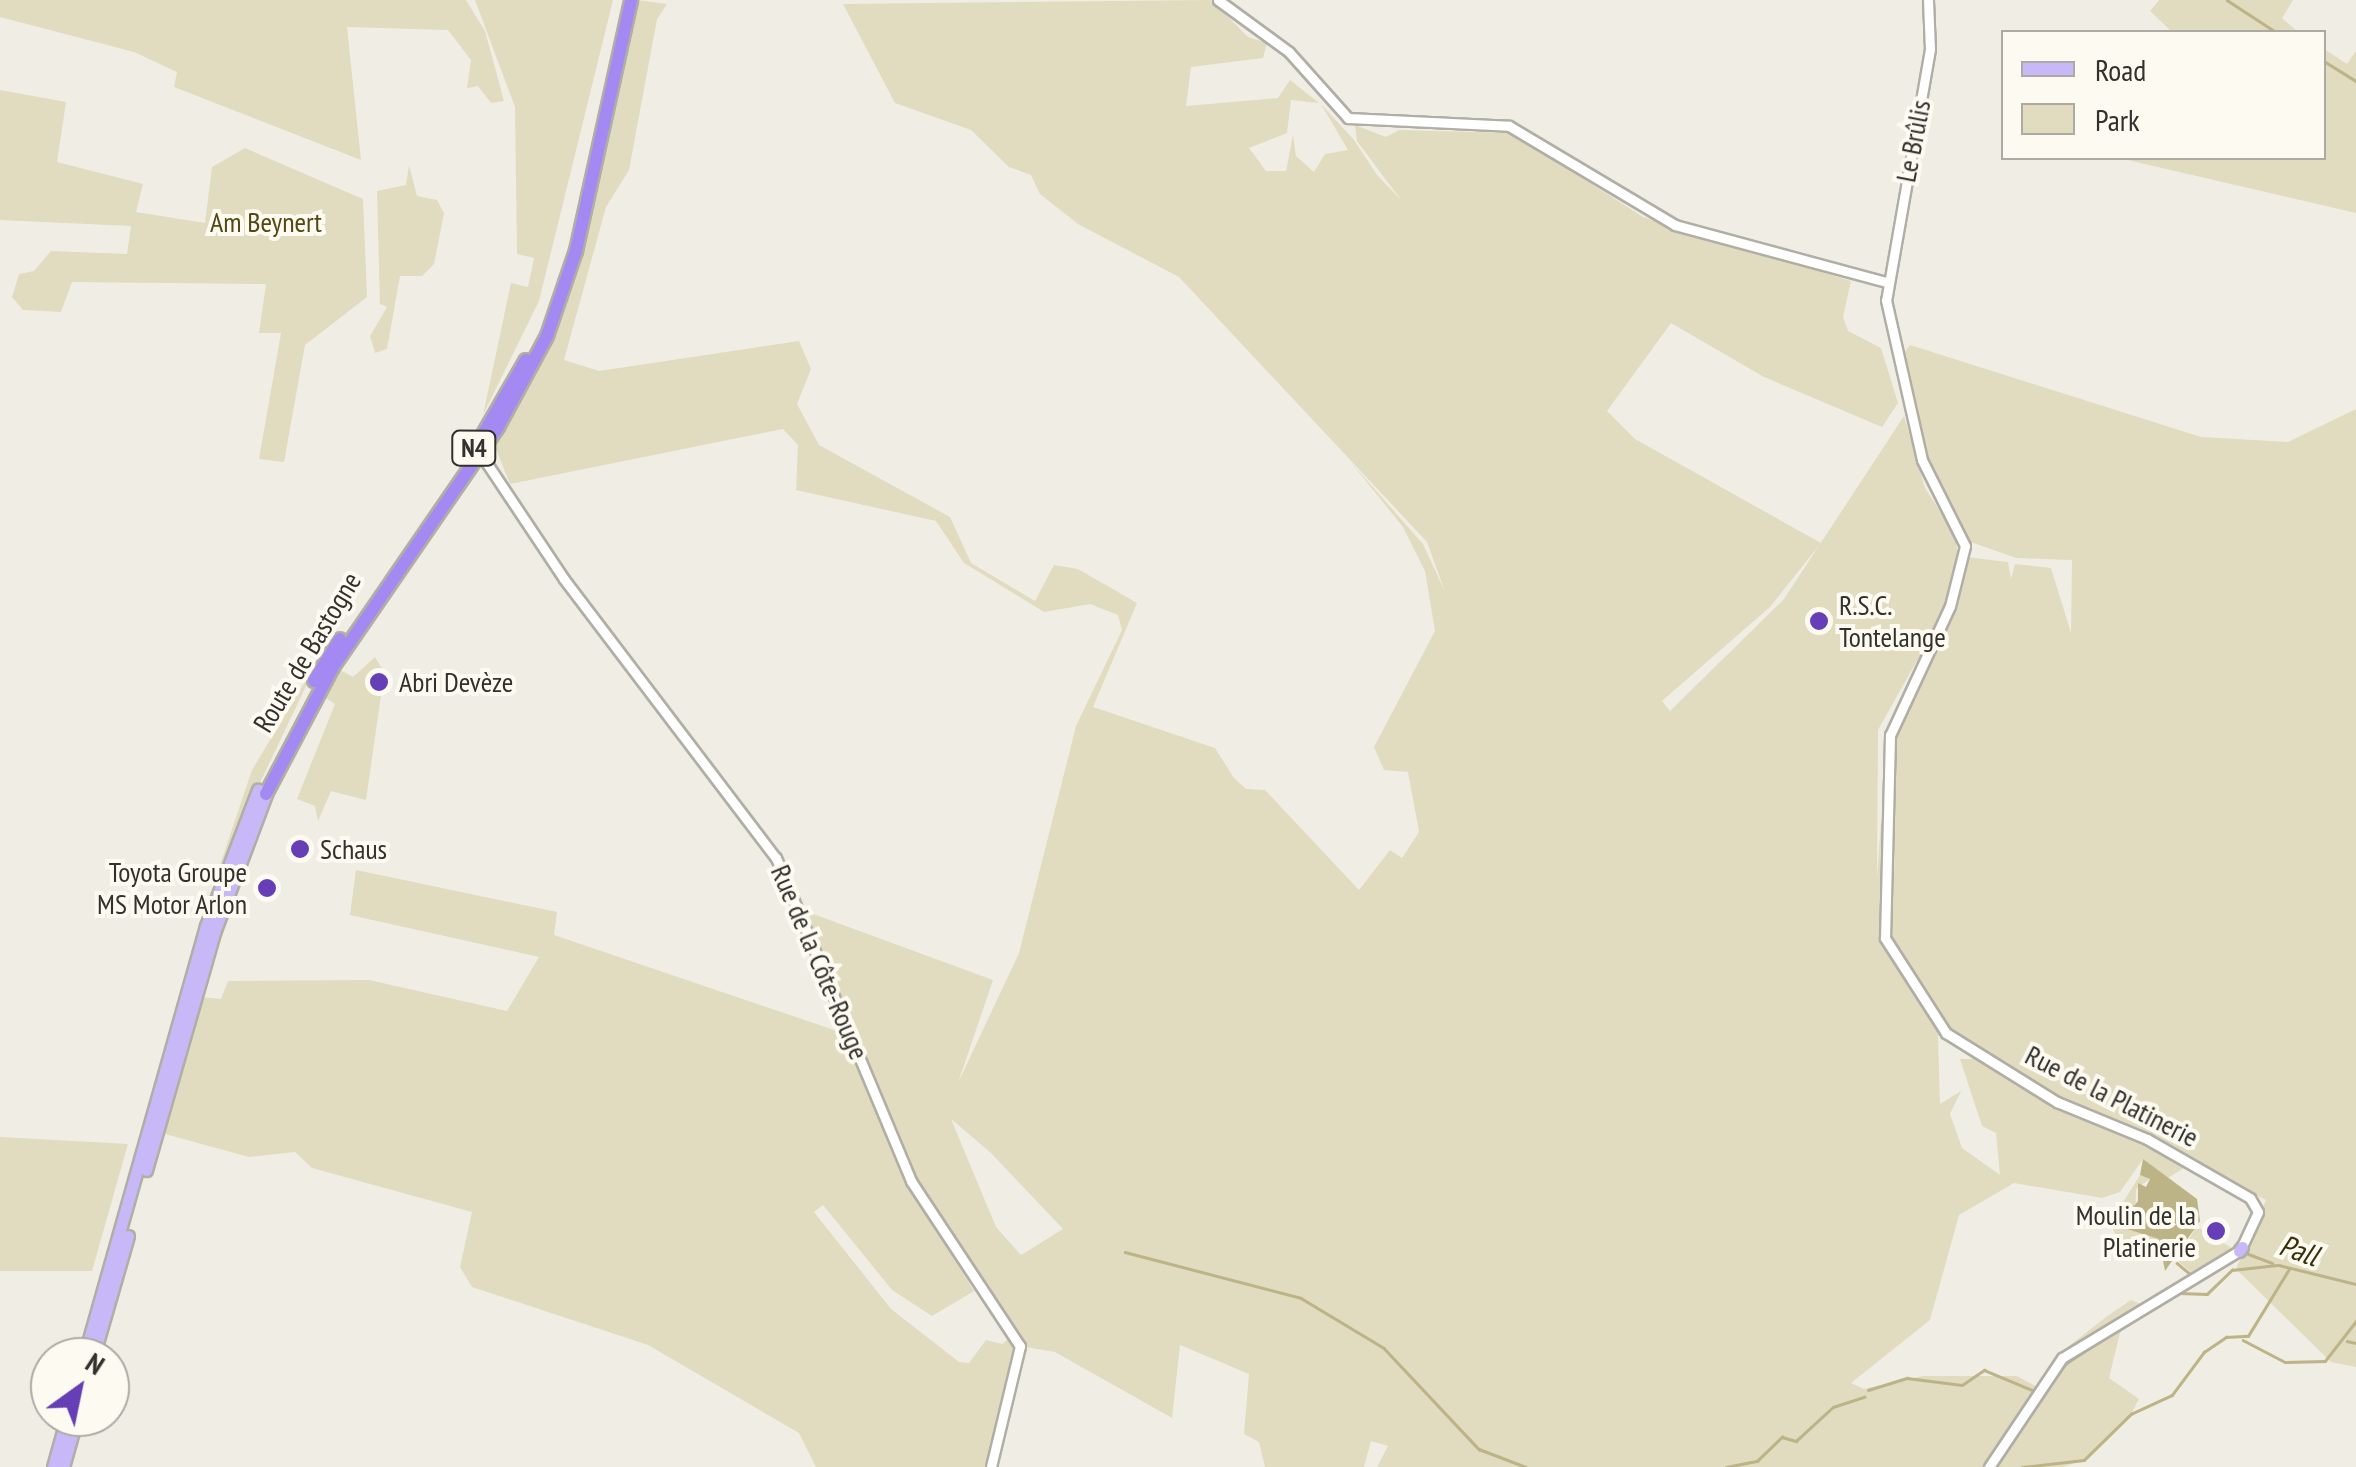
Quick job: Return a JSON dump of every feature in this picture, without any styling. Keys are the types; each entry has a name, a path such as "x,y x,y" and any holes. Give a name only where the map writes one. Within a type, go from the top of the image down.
{"highway":[{"name":"Route de Bastogne","path":"262,792 325,662 492,421 540,332 575,223 622,0"},
{"name":"Route de Bastogne","path":"262,792 332,667 527,379 564,293 631,0"}],"main road":[{"name":"Route de Bastogne","path":"90,1337 206,926 262,792"},
{"name":"Route de Bastogne","path":"99,1337 206,960 262,792"},
{"path":"52,1467 60,1437"},
{"path":"63,1467 71,1437"}],"street":[{"path":"1218,0 1289,52 1348,118 1509,126 1674,225 1886,282"},
{"name":"Le Brûlis","path":"1928,0 1930,49 1886,282 1893,352 1922,460 1966,546"},
{"name":"Rue de la Côte-Rouge","path":"480,453 564,579 776,858 911,1181 1020,1346 992,1467"},
{"name":"Rue de la Platinerie","path":"1966,546 1950,606 1890,735 1886,938 1946,1034 2057,1102 2147,1139 2250,1198 2258,1212 2240,1249 2143,1304 2062,1358 1990,1467"}],"green space":[{"path":"0,0 466,0 485,31 504,101 491,103 478,86 467,88 471,60 448,30 347,27 361,160 174,87 177,72 134,52 0,17"},
{"path":"475,0 613,0 539,301 483,415 511,283 528,287 534,258 517,254 515,107"},
{"path":"637,0 667,4 657,19 629,170 606,207 564,360 599,371 799,341 811,369 797,404 819,445 950,517 971,563 1035,601 1054,565 1078,569 1137,603 1093,707 1215,748 1234,778 1246,789 1265,790 1359,890 1390,850 1402,858 1419,832 1408,772 1384,770 1374,747 1435,631 1425,571 1403,527 1349,460 1423,544 1445,592 1427,542 1179,277 1078,224 1040,194 1031,175 1009,167 971,130 895,103 843,4 1211,0 1248,37 1267,43 1263,58 1191,67 1186,106 1278,98 1290,80 1319,103 1291,100 1287,133 1249,148 1266,171 1286,171 1293,135 1296,156 1314,172 1325,154 1348,150 1321,104 1401,200 1357,141 1355,125 1386,137 1399,130 1512,133 1643,217 1851,281 1843,317 1848,331 1881,348 1898,403 1882,427 1764,377 1671,323 1607,411 1635,439 1821,543 1904,416 1925,488 1955,535 1959,564 1947,607 1878,730 1877,878 1886,754 1941,626 1966,557 2008,562 2011,579 2015,564 2051,568 2071,633 2072,560 2016,558 1968,541 1930,483 1896,363 1910,345 2201,437 2288,442 2356,409 2356,1367 2331,1362 2236,1269 2266,1200 2184,1159 2187,1166 2168,1178 2143,1159 2120,1192 2102,1198 2014,1183 1959,1215 1930,1320 1851,1383 1864,1389 1923,1376 2017,1376 2039,1388 2060,1353 2106,1317 2131,1300 2150,1308 2121,1329 2109,1378 2139,1399 2131,1414 2084,1460 2063,1467 1377,1467 1388,1446 1371,1441 1364,1467 1265,1467 1259,1442 1244,1434 1249,1374 1180,1345 1172,1418 1055,1352 1020,1346 991,1467 816,1467 799,1433 648,1345 472,1287 460,1267 472,1212 312,1168 295,1152 249,1157 165,1134 200,997 221,999 228,981 369,980 507,1011 539,957 350,915 356,870 557,912 554,935 846,1034 914,1195 974,1291 932,1316 892,1290 823,1205 814,1212 891,1309 959,1362 969,1363 986,1340 1002,1344 1017,1332 922,1193 805,911 993,980 958,1083 1019,953 1076,726 1122,630 1118,615 1090,604 1044,612 964,563 936,521 796,490 798,445 783,429 510,484 494,444 572,286","holes":["1819,545 1784,599 1670,711 1662,701 1770,607","1938,1035 1973,1059 1960,1059 1982,1126 1996,1133 2000,1175 1962,1148 1950,1114 1961,1091 1940,1104","951,1119 991,1153 1063,1229 1021,1255 996,1227"]},
{"path":"2159,0 2293,0 2282,18 2296,30 2170,30 2150,11"},
{"path":"2326,50 2347,64 2356,51 2356,213 2128,160 2326,160"},
{"name":"Am Beynert","path":"0,90 66,102 57,162 143,184 136,212 205,223 212,167 245,148 363,199 367,297 305,345 284,462 259,459 281,333 259,333 266,284 72,282 61,312 23,310 12,297 19,274 34,271 51,251 127,254 131,226 0,220"},
{"path":"409,165 417,196 437,200 444,213 434,264 422,276 400,276 387,349 375,353 370,336 387,307 380,304 377,191 406,185"},
{"path":"375,657 390,682 381,695 366,800 331,791 318,821 315,806 297,799 335,704 323,696 338,669 353,677"},
{"path":"308,682 218,871 252,770"},
{"path":"0,1137 128,1144 92,1271 0,1271"},
{"path":"2140,1175 2151,1178 2136,1189 2135,1227 2159,1239 2160,1251 2125,1254 2110,1223"},
{"path":"2196,1226 2235,1250 2193,1274 2178,1261"}],"shaded area":[{"path":"2143,1159 2197,1199 2200,1221 2165,1271 2159,1239 2127,1229 2123,1219 2138,1201 2138,1183 2146,1187 2150,1179 2140,1175"}],"waterway":[{"path":"2227,0 2273,30"},
{"path":"2326,62 2356,81"},
{"path":"1125,1252 1301,1298 1384,1348 1479,1449 1526,1467"},
{"name":"Pall","path":"2246,1253 2272,1263"},
{"path":"2177,1263 2190,1274"},
{"path":"2179,1293 2207,1294 2232,1270 2277,1265"},
{"name":"Pall","path":"2279,1265 2356,1284"},
{"path":"2022,1467 2084,1460 2131,1414 2172,1395 2204,1352 2226,1337 2248,1336 2289,1269"},
{"path":"2243,1340 2285,1362 2325,1361 2356,1321"},
{"path":"2042,1395 2065,1364 2112,1333"},
{"path":"2347,1341 2356,1343"},
{"path":"1868,1390 1907,1378 1962,1385 1984,1370 2032,1390"},
{"path":"1726,1467 1757,1461 1782,1437 1796,1441 1833,1407 1864,1397"}],"place":[{"name":"R.S.C. Tontelange","path":"1819,621"},
{"name":"Abri Devèze","path":"379,682"},
{"name":"Schaus","path":"300,849"},
{"name":"Toyota Groupe MS Motor Arlon","path":"267,888"},
{"name":"Moulin de la Platinerie","path":"2216,1231"}]}
